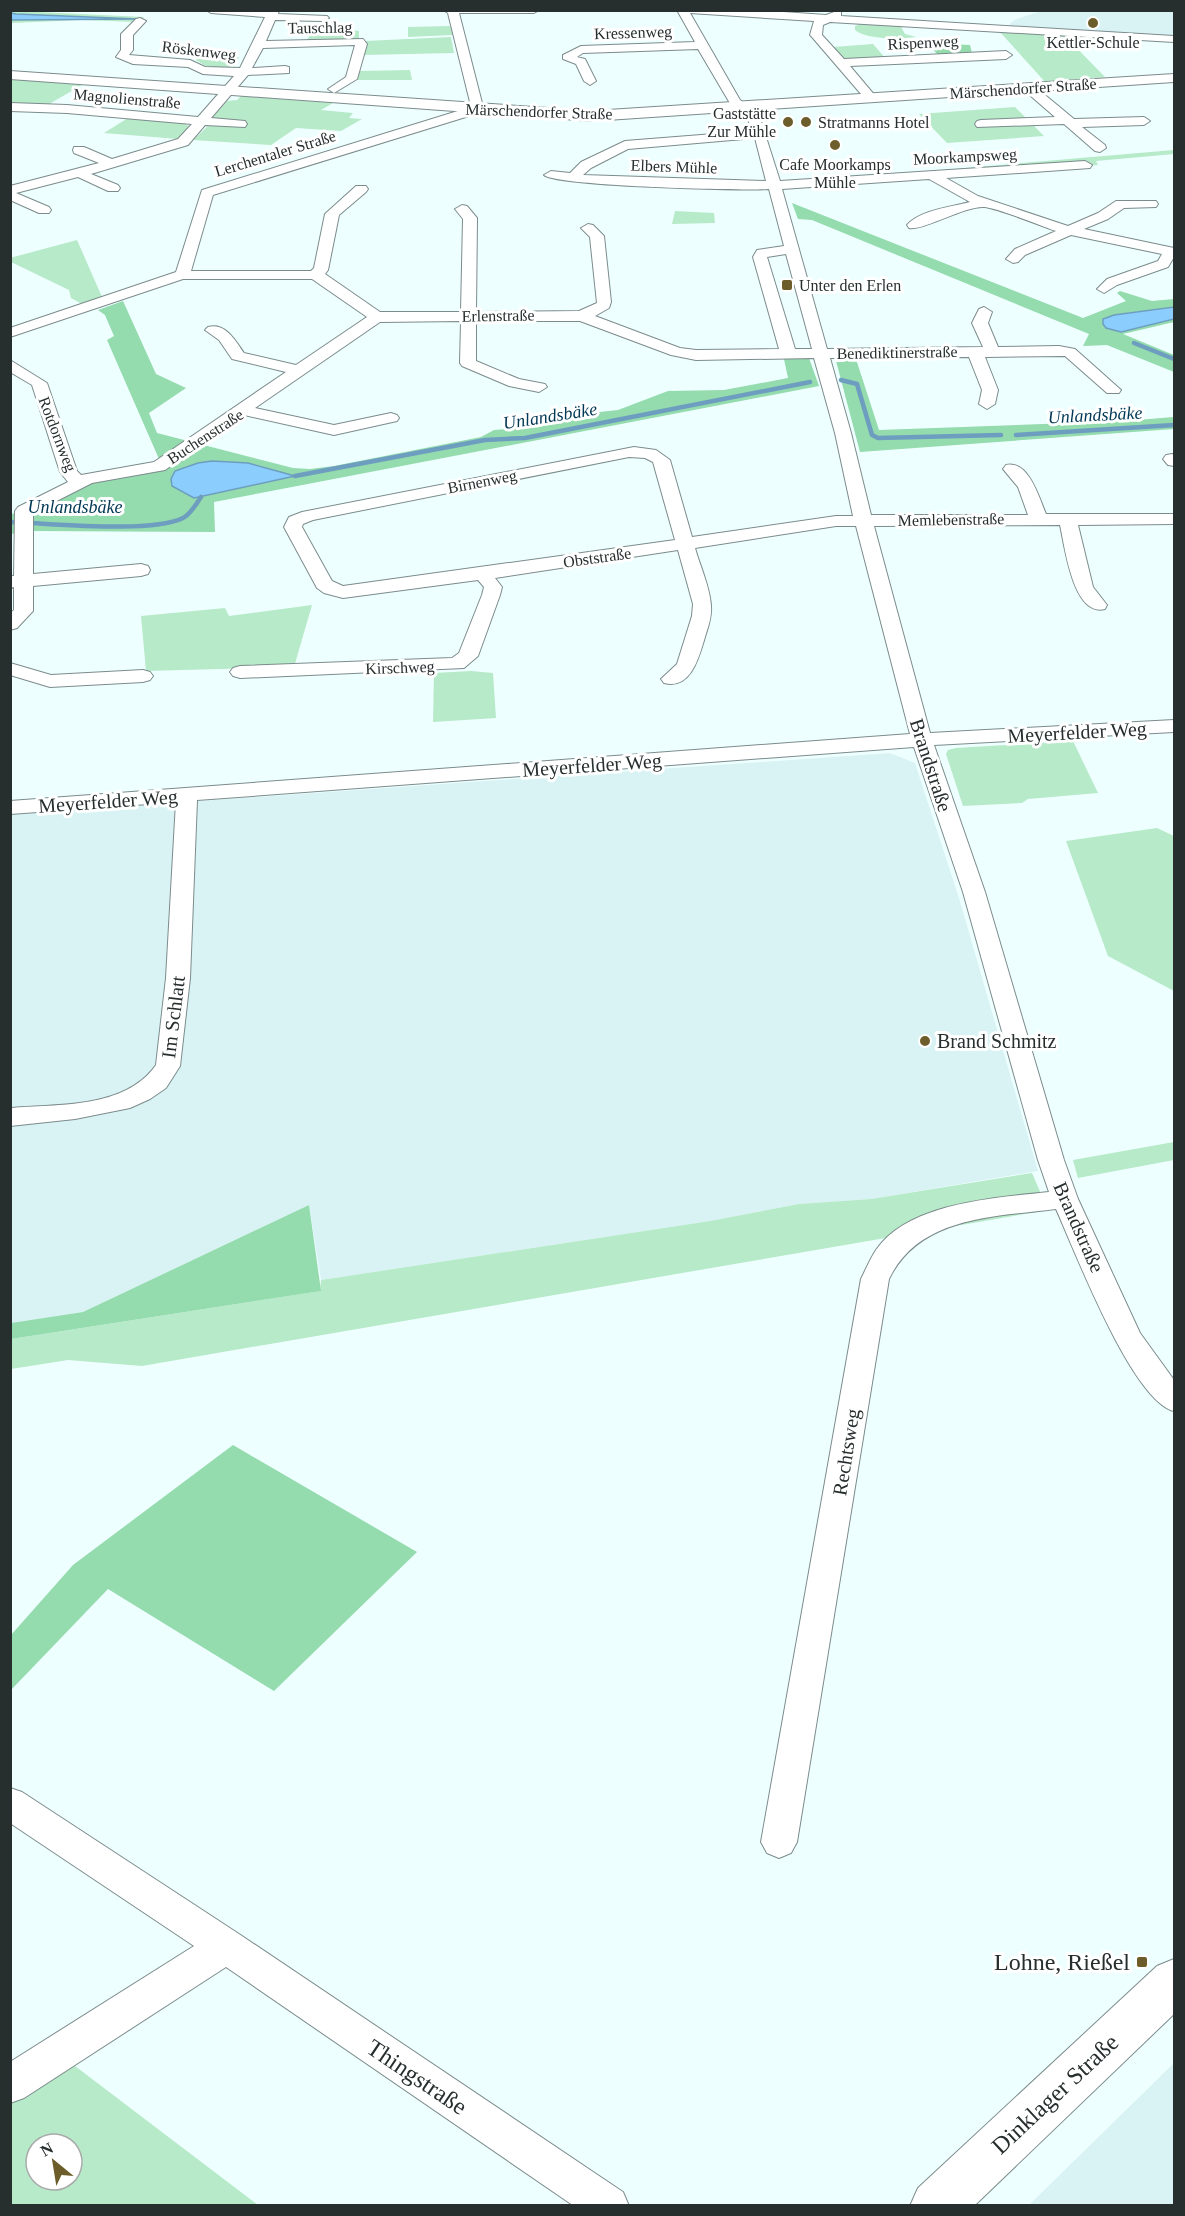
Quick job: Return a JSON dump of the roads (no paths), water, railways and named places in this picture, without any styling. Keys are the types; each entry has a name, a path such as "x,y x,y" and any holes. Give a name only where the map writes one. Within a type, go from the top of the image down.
{"main road":[{"name":"Dinklager Straße","path":"936,2205 1174,1982"}],"street":[{"path":"211,10 322,18"},
{"path":"469,109 476,103 450,11 534,10"},
{"path":"682,10 735,102 747,107"},
{"path":"688,10 1174,39"},
{"path":"846,10 818,23 816,35 871,98"},
{"path":"12,189 79,173 183,142 244,72 260,45 272,14"},
{"name":"Röskenweg","path":"140,21 128,33 127,50 122,57 133,60 190,64 203,70 244,72"},
{"name":"Tauschlag","path":"260,45 359,41 361,44 351,79 334,89"},
{"name":"Kressenweg","path":"590,81 581,62 567,57 581,50 702,45"},
{"name":"Rispenweg","path":"842,63 1006,55"},
{"path":"244,72 285,70"},
{"name":"Märschendorfer Straße","path":"10,75 592,116 1174,78"},
{"path":"1029,88 1100,148"},
{"name":"Magnolienstraße","path":"10,107 67,109 241,124"},
{"name":"Brandstraße","path":"747,107 752,112 760,134 793,249 922,741 974,892 1049,1155 1065,1198 1128,1337 1153,1375 1174,1400"},
{"name":"Lerchentaler Straße","path":"182,275 207,193 465,113 469,109"},
{"path":"981,124 1144,121"},
{"name":"Elbers Mühle","path":"573,177 586,165 625,145 760,134"},
{"path":"79,150 111,163"},
{"name":"Moorkampsweg","path":"774,184 1085,165"},
{"path":"79,173 113,188"},
{"name":"Elbers Mühle","path":"551,175 587,179 724,185 774,184"},
{"path":"933,176 983,203 1067,230 1173,251 1163,264 1112,282 1104,289"},
{"path":"12,189 44,210"},
{"path":"314,275 321,270 332,214 361,189"},
{"path":"914,225 931,217 983,203"},
{"path":"1013,259 1020,252 1103,216 1120,204 1151,204"},
{"path":"462,209 470,218 468,363 515,383 539,387"},
{"path":"582,316 600,307 604,302 597,236 588,228"},
{"path":"788,354 760,257 762,253 770,251 793,249"},
{"path":"10,333 182,275 314,275 322,278 377,317"},
{"name":"Benediktinerstraße","path":"984,312 980,323 992,351"},
{"name":"Erlenstraße","path":"377,317 582,316 685,354 820,353"},
{"path":"10,317 29,327"},
{"name":"Buchenstraße","path":"10,624 22,611 17,581 24,520 29,507 78,482 159,465 244,410 377,317"},
{"path":"213,330 225,337 238,356 300,371"},
{"name":"Benediktinerstraße","path":"975,351 990,390 987,404"},
{"name":"Benediktinerstraße","path":"820,353 1069,352 1113,390"},
{"name":"Rotdornweg","path":"10,365 39,383 69,472 78,482"},
{"path":"244,410 334,430 391,418"},
{"name":"Birnenweg","path":"331,589 324,584 293,527 295,521 308,516 629,452 646,452 661,460 685,544"},
{"name":"Memlebenstraße","path":"1012,469 1026,486 1038,518"},
{"path":"1068,519 1084,588 1098,605"},
{"name":"Memlebenstraße","path":"863,520 1174,519"},
{"name":"Obststraße","path":"331,589 343,592 366,590 836,521 863,520"},
{"path":"671,679 686,667 702,616 702,604 685,544"},
{"path":"17,581 141,570"},
{"name":"Kirschweg","path":"240,672 457,664 468,656 491,595 493,587 483,574"},
{"path":"10,669 50,681 143,676"},
{"name":"Meyerfelder Weg","path":"10,808 922,741 1174,726"},
{"name":"Im Schlatt","path":"10,1117 117,1103 141,1096 163,1076 168,1066 178,978 188,795"},
{"name":"Rechtsweg","path":"779,1842 875,1279 880,1262 903,1239 925,1224 954,1215 1065,1198"},
{"name":"Thingstraße","path":"10,1803 609,2205"},
{"path":"10,2084 226,1946"}],"water":[{"path":"11,13 16,14 137,19 11,20"},
{"path":"1174,307 1174,319 1121,332 1106,328 1103,324 1103,319 1114,315"},
{"path":"212,461 248,463 295,476 194,498 172,486 171,479 175,471"}],"waterway":[{"path":"1134,343 1174,359"},
{"name":"Unlandsbäke","path":"841,380 857,384 872,435 878,438 1001,435"},
{"name":"Unlandsbäke","path":"295,476 485,440 525,438 810,382"},
{"name":"Unlandsbäke","path":"1016,435 1174,425"},
{"name":"Unlandsbäke","path":"10,522 148,526 183,518 201,497"}],"place":[{"name":"Kettler-Schule","path":"1093,23"},
{"name":"Gaststätte Zur Mühle","path":"788,122"},
{"name":"Stratmanns Hotel","path":"806,122"},
{"name":"Cafe Moorkamps Mühle","path":"835,145"},
{"name":"Unter den Erlen","path":"787,285"},
{"name":"Brand Schmitz","path":"925,1041"},
{"name":"Lohne, Rießel","path":"1142,1962"}]}
